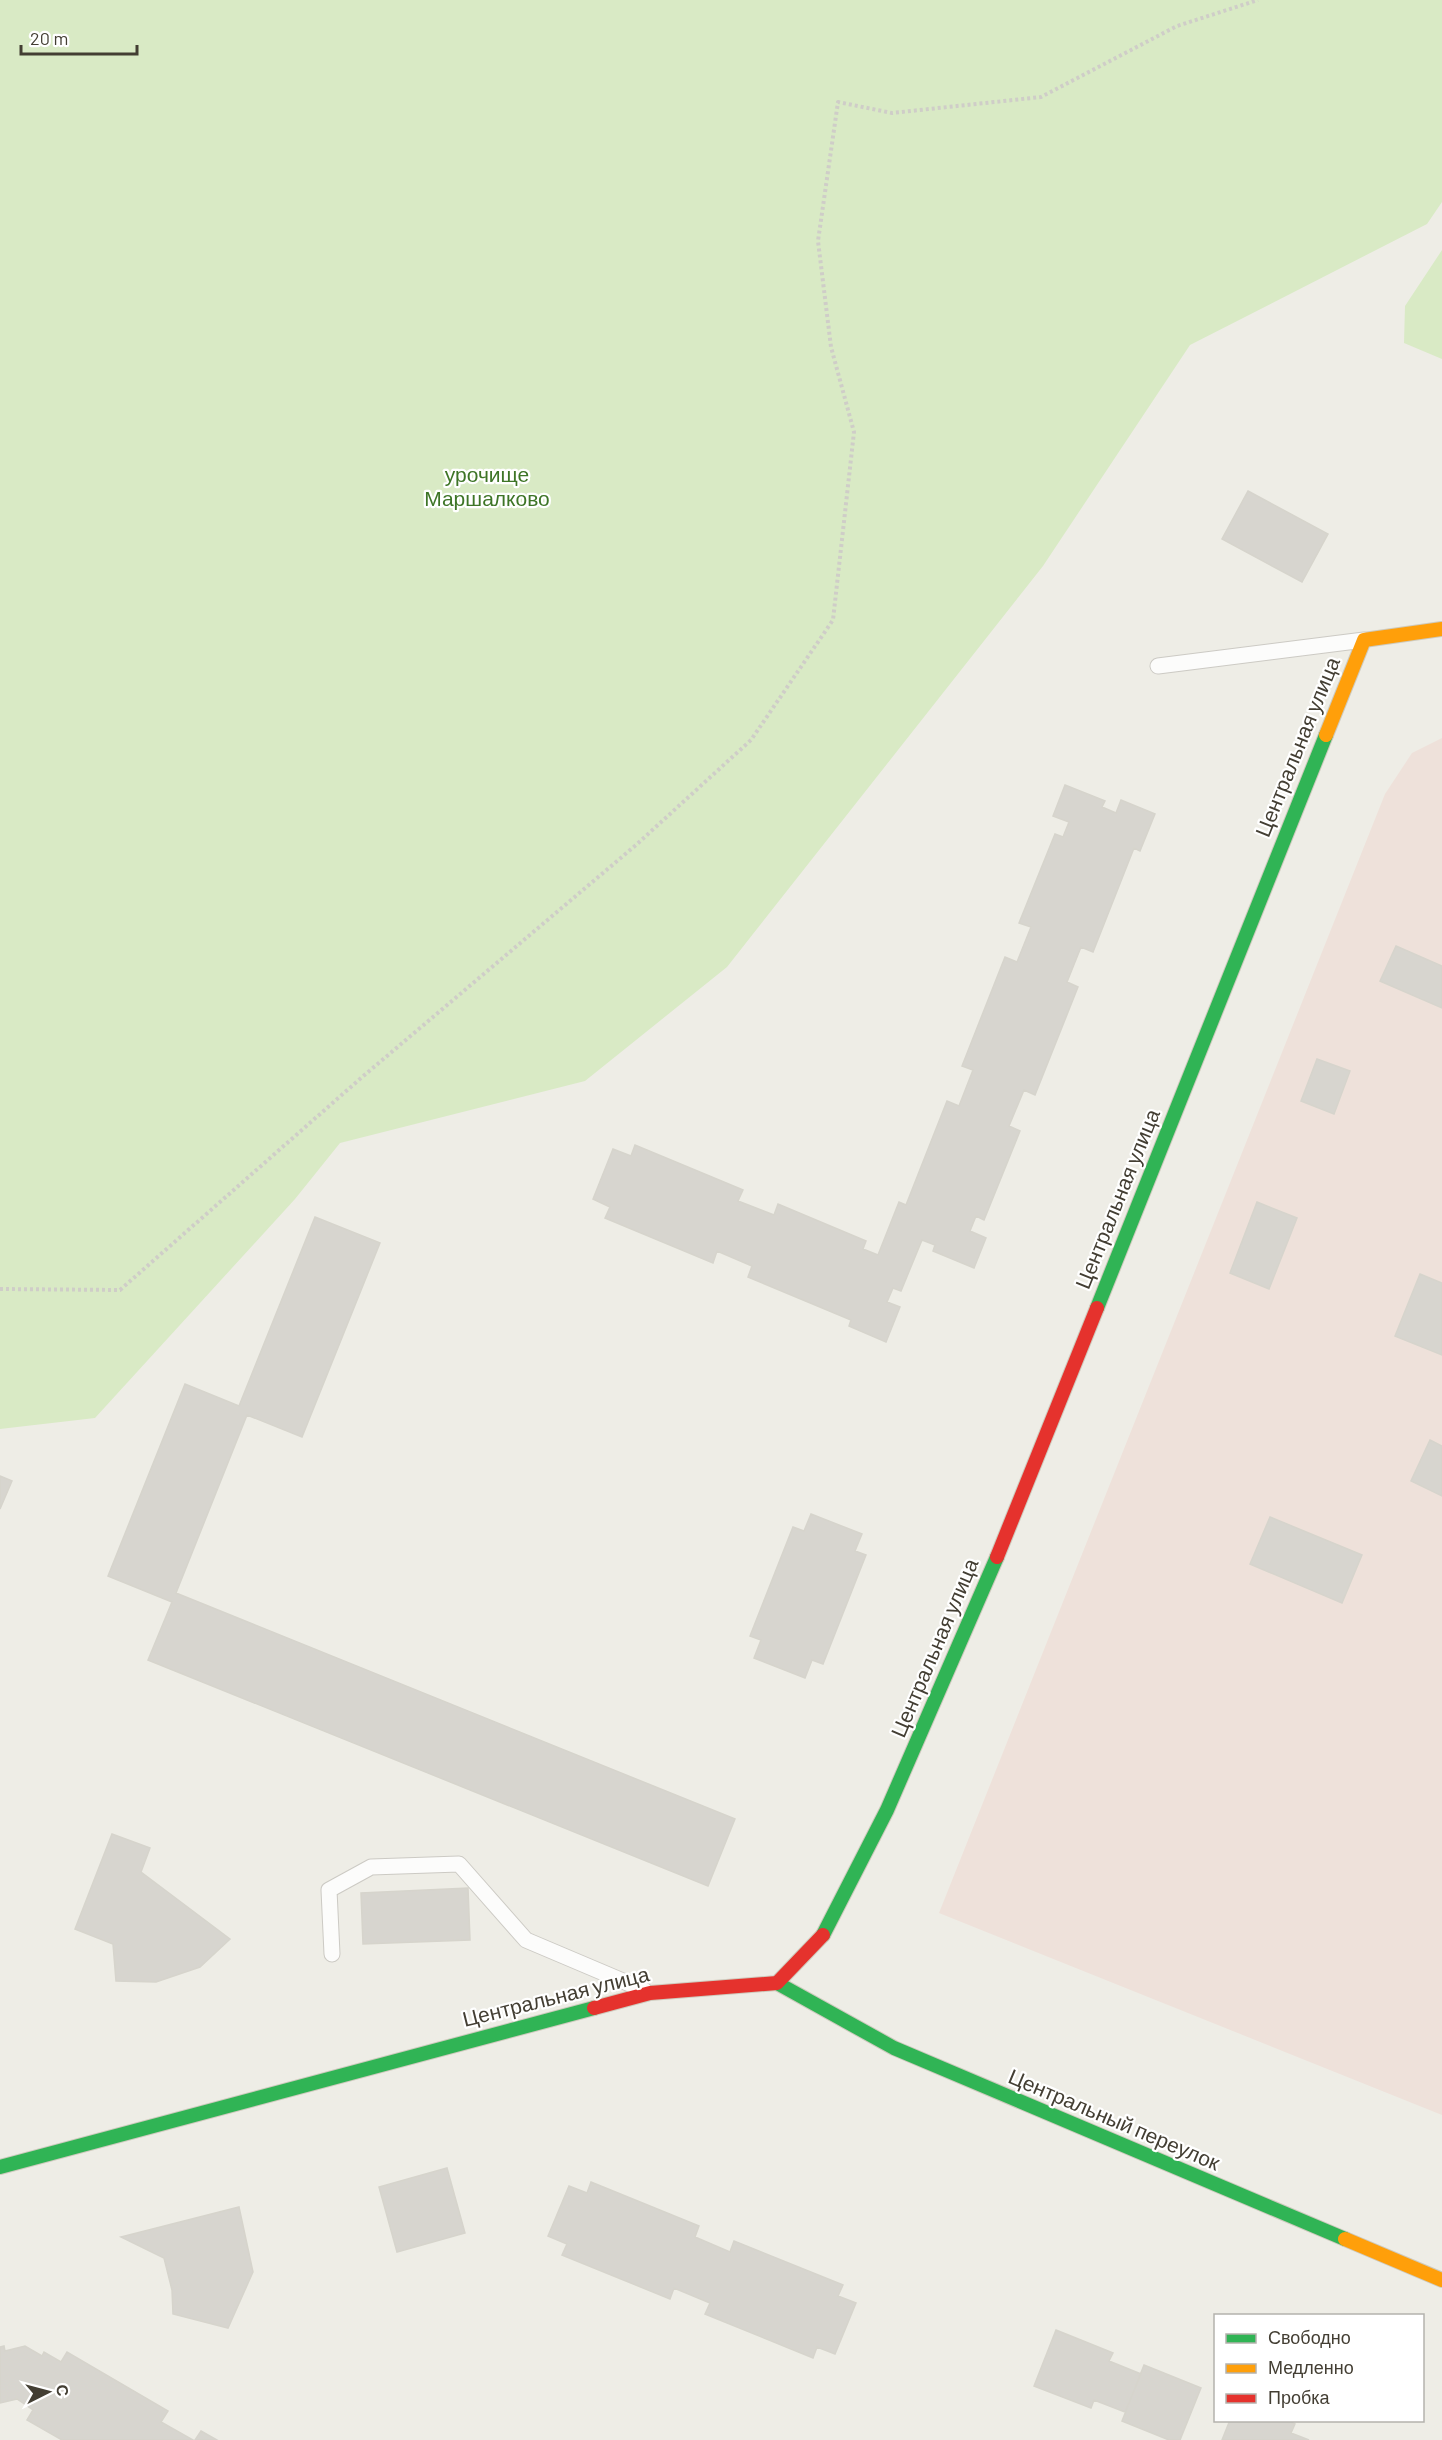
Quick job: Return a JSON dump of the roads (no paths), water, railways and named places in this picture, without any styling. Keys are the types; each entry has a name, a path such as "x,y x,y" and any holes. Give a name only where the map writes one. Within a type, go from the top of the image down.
{"street":[{"name":"Центральная улица","path":"0,2167 650,1993 777,1983 822,1937 887,1810 1005,1538 1364,640 1442,629"},
{"name":"Центральный переулок","path":"777,1983 894,2048 1442,2280"}],"lane":[{"path":"1158,666 1364,640"},
{"path":"332,1954 329,1890 371,1868 459,1864 526,1940 650,1993"}],"park label":[{"name":"урочище Маршалково","path":"487,487"}]}
